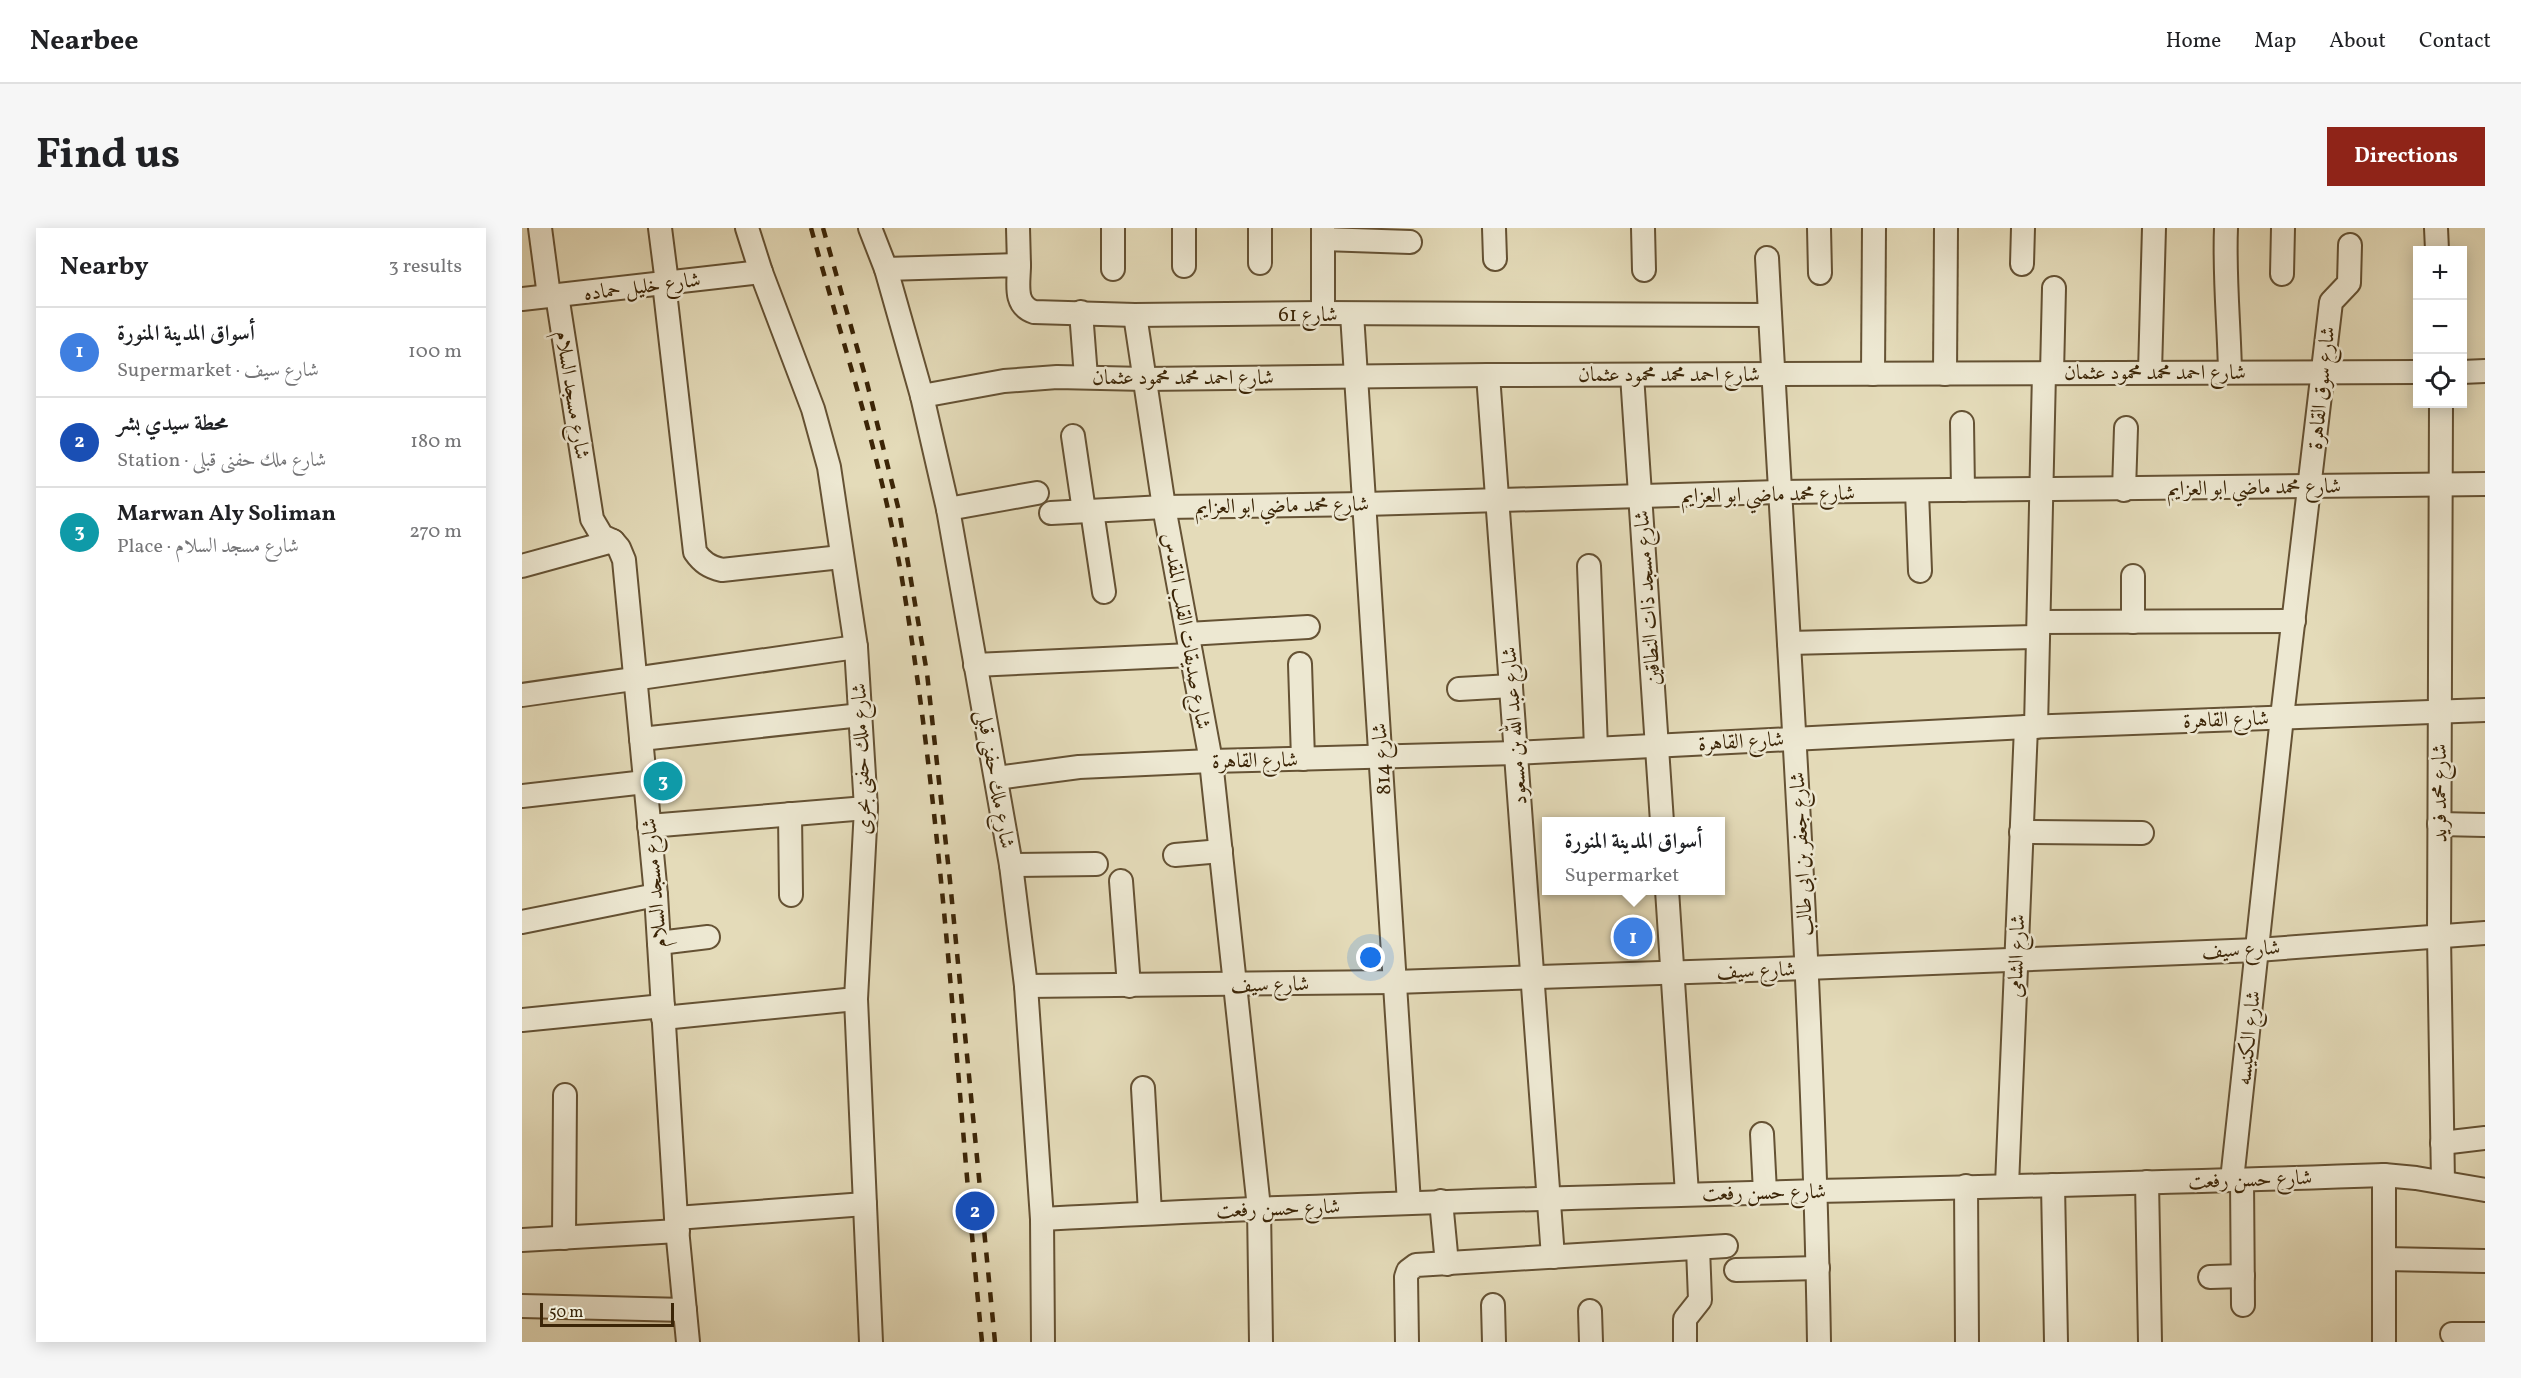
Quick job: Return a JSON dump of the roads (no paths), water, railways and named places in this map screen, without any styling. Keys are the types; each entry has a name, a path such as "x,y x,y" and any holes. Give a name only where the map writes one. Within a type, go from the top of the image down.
{"street":[{"name":"شارع مسجد السلام","path":"540,228 592,519 602,536 613,541 620,548 624,560 656,895 677,1225 688,1342"},
{"path":"660,228 695,552 702,561 722,570 841,557"},
{"name":"شارع ملك حفنى بحرى","path":"747,228 761,272 809,399 826,458 856,647 866,808 856,999 871,1342"},
{"name":"شارع ملك حفنى قبلى","path":"870,228 886,269 922,396 948,509 1011,865 1026,986 1042,1219 1043,1342"},
{"name":"شارع 61","path":"1018,228 1019,299 1028,310 1034,312 1135,315 1323,313 1770,315"},
{"path":"1113,228 1113,269"},
{"path":"1184,228 1184,266"},
{"path":"1260,228 1260,262"},
{"path":"1494,228 1495,259"},
{"path":"1643,228 1644,270"},
{"path":"1819,228 1820,273"},
{"path":"1874,228 1874,374"},
{"path":"1945,374 1946,228"},
{"path":"2022,264 2023,228"},
{"path":"2150,372 2154,228"},
{"path":"2226,228 2224,276 2228,294 2230,372"},
{"path":"2282,274 2283,228"},
{"path":"2436,228 2437,246"},
{"path":"1323,313 1323,234 1410,242"},
{"name":"شارع سوق القاهرة","path":"2282,717 2331,302 2349,283 2350,245"},
{"name":"شارع جعفر بن ابى طالب","path":"1767,258 1779,492 1796,739 1816,1190 1819,1342"},
{"path":"886,269 1019,265"},
{"name":"شارع خليل حماده","path":"522,299 761,272"},
{"name":"شارع الشامى","path":"2007,1185 2021,832 2038,630 2042,489 2054,288"},
{"path":"1081,312 1086,377"},
{"name":"شارع 814","path":"1352,314 1409,1203"},
{"name":"شارع صديقات القلب المقدس","path":"1135,315 1164,507 1211,760 1259,1208 1261,1342"},
{"path":"2467,372 2485,371"},
{"name":"شارع احمد محمد محمود عثمان","path":"922,396 1004,381 1086,377 1145,379 1488,375 2413,372"},
{"name":"شارع عبد الله بن مسعود","path":"1488,375 1553,1257"},
{"name":"شارع مسجد ذات النطاقين","path":"1632,375 1662,817"},
{"name":"شارع محمد فريد","path":"2441,408 2439,936 2443,1182"},
{"path":"1962,423 1964,490"},
{"path":"2124,490 2126,428"},
{"path":"1073,436 1104,592"},
{"name":"شارع محمد ماضي ابو العزايم","path":"1051,513 1164,507 1497,501 1779,492 2124,490 2485,483"},
{"path":"1917,491 1920,571"},
{"path":"948,509 1037,493"},
{"path":"522,566 613,541"},
{"path":"1589,566 1596,748"},
{"path":"2133,576 2133,622"},
{"path":"1789,643 2038,630 2133,622 2294,621"},
{"path":"975,665 1189,644 1308,627"},
{"path":"522,695 856,647"},
{"path":"1300,664 1303,759"},
{"path":"1459,689 1511,686"},
{"name":"شارع القاهرة","path":"997,778 1079,767 1211,760 1516,753 2031,727 2485,710"},
{"path":"641,739 861,715"},
{"name":"شارع الكنيسه","path":"2243,1305 2237,1180 2282,717"},
{"path":"522,796 645,782"},
{"path":"649,826 866,808"},
{"path":"790,814 791,895"},
{"path":"2439,824 2485,825"},
{"path":"2021,832 2142,833"},
{"path":"1175,855 1221,851"},
{"path":"1011,865 1096,864"},
{"path":"1121,881 1129,986"},
{"path":"522,922 656,895"},
{"path":"1667,895 1687,1194"},
{"name":"شارع سيف","path":"1026,986 1395,982 1672,973 2258,950 2485,933"},
{"path":"659,943 708,938"},
{"path":"522,1020 856,999"},
{"path":"1143,1088 1150,1214"},
{"path":"564,1238 565,1095"},
{"path":"1762,1134 1765,1192"},
{"path":"2442,1143 2485,1138"},
{"path":"2384,1175 2384,1342"},
{"name":"شارع حسن رفعت","path":"1042,1219 1548,1197 2384,1175 2485,1190"},
{"path":"2147,1182 2150,1342"},
{"path":"2053,1185 2056,1342"},
{"path":"1966,1186 1967,1342"},
{"path":"1442,1202 1447,1264"},
{"path":"522,1240 564,1238 865,1204"},
{"path":"1407,1342 1408,1271 1416,1265 1726,1246"},
{"path":"1685,1342 1685,1319 1700,1300 1698,1248"},
{"path":"2384,1260 2485,1261"},
{"path":"1736,1270 1818,1268"},
{"path":"2210,1277 2243,1276"},
{"path":"1493,1305 1494,1342"},
{"path":"522,1306 685,1310"},
{"path":"1590,1311 1591,1342"},
{"path":"2452,1334 2485,1334"}],"railway":[{"path":"811,228 886,499 904,591 918,684 940,872 982,1342"},
{"path":"823,228 866,379 899,511 927,673 950,881 995,1342"}],"place":[{"name":"Marwan Aly Soliman","path":"663,781"},
{"name":"أسواق المدينة المنورة","path":"1633,937"},
{"name":"محطة سيدي بشر","path":"975,1211"}]}
